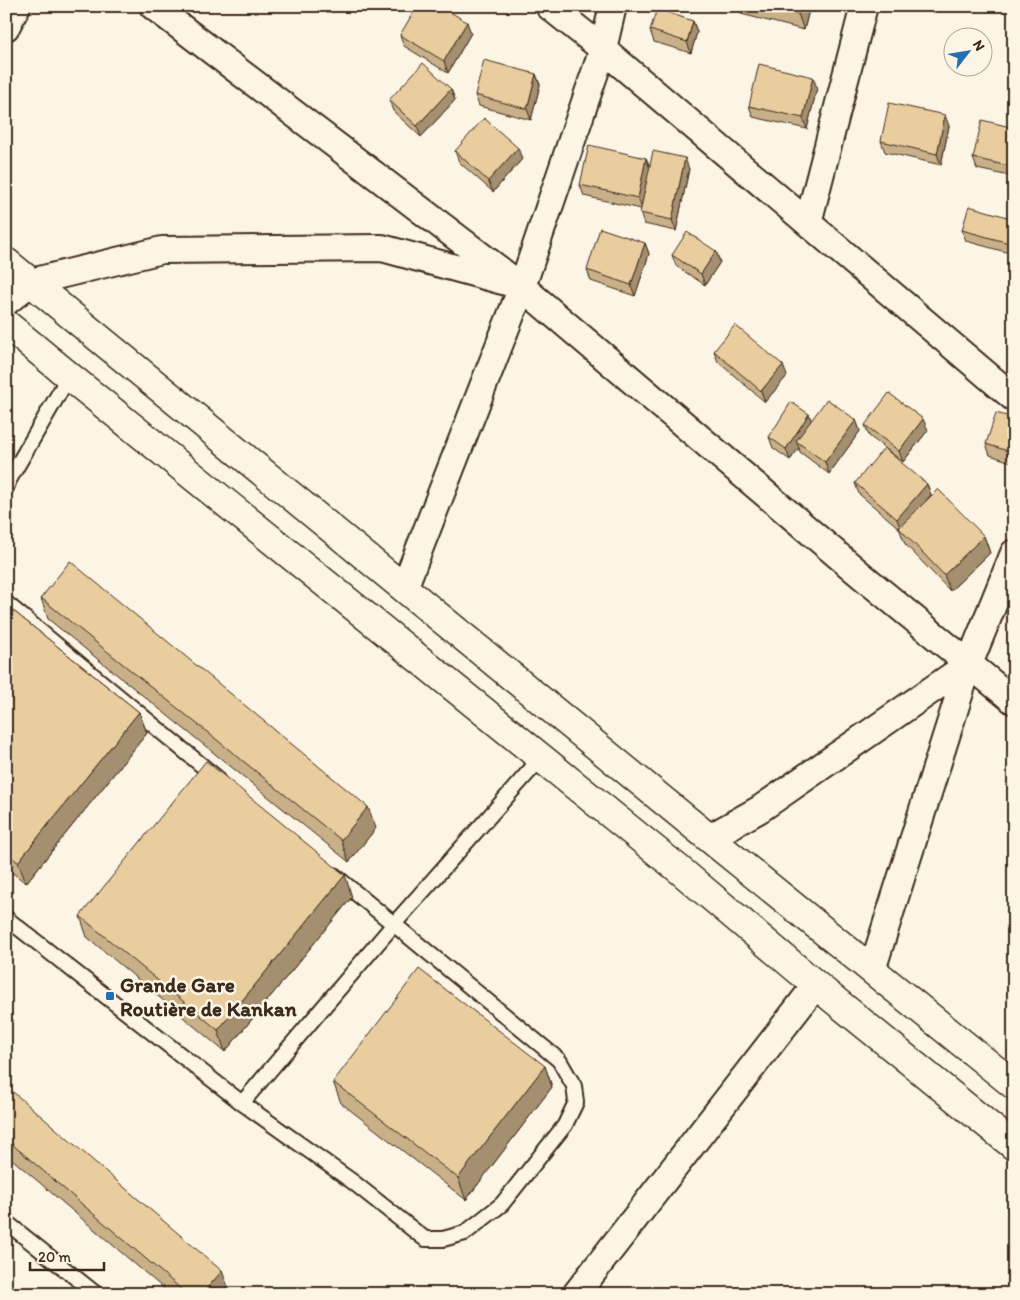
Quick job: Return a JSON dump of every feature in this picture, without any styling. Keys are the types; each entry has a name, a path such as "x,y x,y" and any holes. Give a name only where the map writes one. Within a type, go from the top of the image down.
{"main road":[{"path":"6,262 709,838 1014,1085"},
{"path":"6,324 681,871 816,985 1014,1146"}],"street":[{"path":"6,27 17,6"},
{"path":"153,6 522,287 861,575 1014,701"},
{"path":"549,6 603,49 1014,398"},
{"path":"404,588 522,287 603,49 613,6"},
{"path":"808,223 864,6"},
{"path":"6,302 31,282 162,250 382,248 522,287"},
{"path":"872,970 969,664 1014,553"},
{"path":"709,838 760,809 969,664"},
{"path":"576,1294 816,985"}],"lane":[{"path":"6,488 68,376"},
{"path":"6,603 227,785"},
{"path":"242,1103 394,924 541,758"},
{"path":"6,918 242,1103 353,1182 425,1239 443,1239 465,1233 502,1204 565,1125 576,1102 574,1086 559,1060 325,867"},
{"path":"6,1222 96,1294"}],"building":[{"path":"417,6 440,6 467,22 444,61 400,35"},
{"path":"769,6 800,6 798,14"},
{"path":"657,9 693,21 687,42 650,30"},
{"path":"484,60 536,74 527,109 475,95"},
{"path":"423,63 451,89 417,126 389,100"},
{"path":"759,64 813,77 803,118 749,106"},
{"path":"889,103 945,115 937,154 881,141"},
{"path":"484,118 518,148 488,181 455,151"},
{"path":"982,120 1014,128 1013,167 973,158"},
{"path":"589,145 646,158 638,198 580,185"},
{"path":"653,151 685,158 672,220 640,213"},
{"path":"969,206 1014,219 1014,227 1009,243 962,230"},
{"path":"600,228 645,243 631,285 587,270"},
{"path":"687,232 716,251 701,274 672,255"},
{"path":"735,325 783,365 761,391 714,351"},
{"path":"889,393 923,419 899,451 865,425"},
{"path":"827,399 856,420 825,462 796,441"},
{"path":"791,402 809,414 786,449 769,437"},
{"path":"996,413 1014,418 1014,443 1011,452 986,444"},
{"path":"884,448 927,484 897,519 855,483"},
{"path":"938,489 984,536 944,575 899,528"},
{"path":"70,561 368,807 341,840 41,598"},
{"path":"6,605 139,712 18,862 6,853"},
{"path":"206,761 345,875 218,1030 80,916"},
{"path":"419,969 545,1066 458,1178 333,1082"},
{"path":"6,1086 222,1271 202,1294 187,1294 6,1139"}],"place":[{"name":"Grande Gare Routière de Kankan","path":"110,996"}]}
